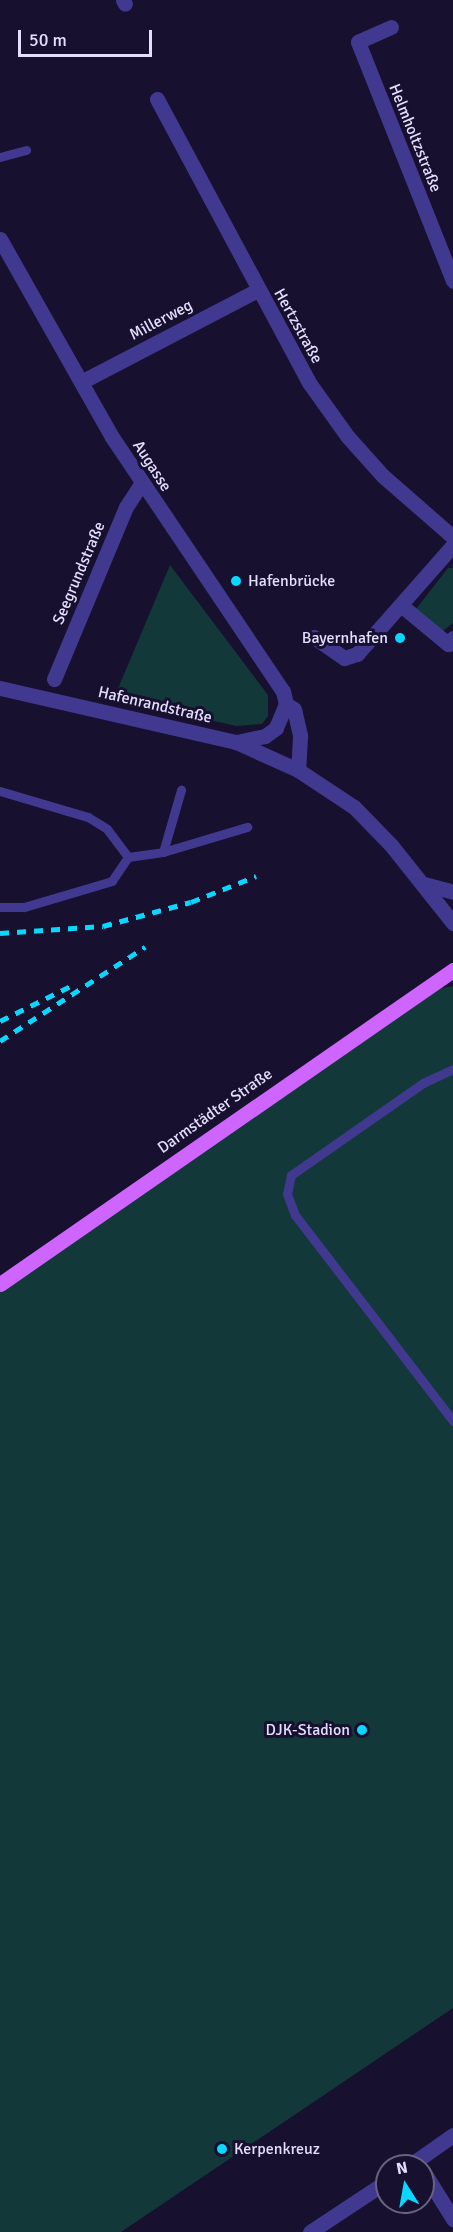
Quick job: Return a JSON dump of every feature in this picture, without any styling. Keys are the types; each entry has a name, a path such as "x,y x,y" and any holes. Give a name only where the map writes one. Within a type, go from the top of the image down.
{"main road":[{"name":"Darmstädter Straße","path":"0,1284 453,970"}],"street":[{"name":"Helmholtzstraße","path":"391,27 358,42 453,281"},
{"name":"Hertzstraße","path":"157,99 310,384 348,437 383,476 453,537"},
{"name":"Augasse","path":"0,239 141,484 283,691 286,704 294,710 300,736 298,770"},
{"name":"Millerweg","path":"81,382 258,290"},
{"name":"Seegrundstraße","path":"54,679 126,507 141,484"},
{"path":"314,636 335,653 351,657 367,645 453,545"},
{"path":"402,606 448,644 453,638"},
{"name":"Hafenrandstraße","path":"0,688 236,742 298,770"},
{"path":"236,742 271,733 286,704"},
{"path":"298,770 354,807 419,879 453,922"},
{"path":"419,879 453,892"},
{"path":"430,2154 453,2134"},
{"path":"435,2186 448,2200 453,2219"},
{"path":"310,2232 375,2189"}],"lane":[{"path":"0,157 26,150"},
{"path":"163,852 181,790"},
{"path":"0,791 88,817 107,829 128,857"},
{"path":"0,907 24,907 112,880 128,857 163,852 247,826"},
{"path":"453,1068 423,1083 291,1175 287,1194 295,1215 453,1421"}],"green space":[{"path":"170,565 268,695 268,716 262,724 236,726 114,698"},
{"path":"448,568 453,568 453,623 443,631 416,609"},
{"path":"453,986 453,2008 121,2232 0,2232 0,1291 441,988"}],"railway":[{"path":"0,933 103,926 191,902 256,876"},
{"path":"0,1041 145,947"},
{"path":"0,1021 73,985"}],"place":[{"name":"Hafenbrücke","path":"236,581"},
{"name":"Bayernhafen","path":"400,638"},
{"name":"DJK-Stadion","path":"362,1730"},
{"name":"Kerpenkreuz","path":"222,2149"}]}
